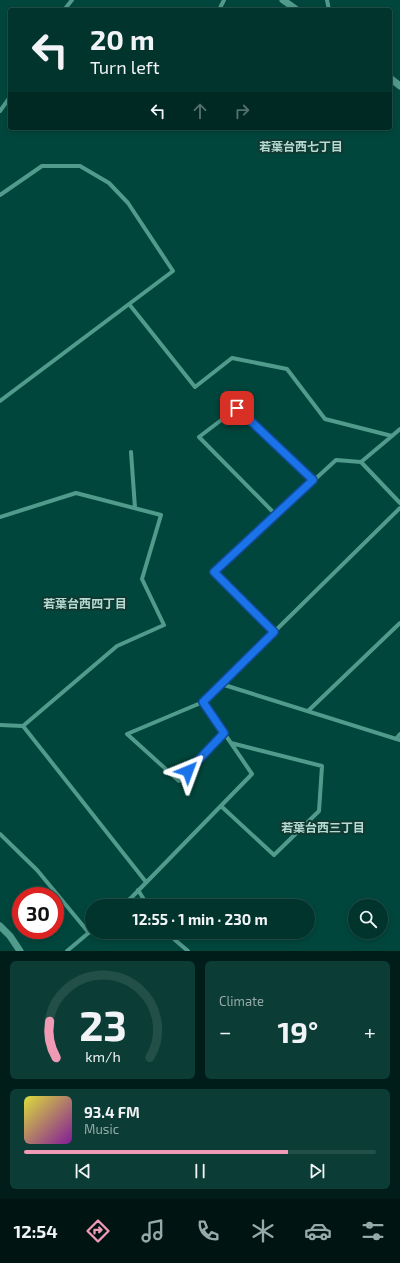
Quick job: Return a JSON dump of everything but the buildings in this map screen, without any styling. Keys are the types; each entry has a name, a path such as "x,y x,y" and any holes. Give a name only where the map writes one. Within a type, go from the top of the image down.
{"street":[{"path":"66,8 72,0"},
{"path":"283,0 294,8"},
{"path":"392,80 400,86"},
{"path":"0,111 8,100"},
{"path":"0,195 42,166 80,166 109,183 128,203 173,271 0,400"},
{"path":"129,304 195,387 232,358 287,369 325,419 392,436"},
{"path":"276,515 199,437 237,408 313,480"},
{"path":"361,462 400,429"},
{"path":"131,452 135,508"},
{"path":"274,632 214,572 336,460 361,462 400,503"},
{"path":"0,517 76,493 161,515 142,579 164,625 117,646 23,726 0,725"},
{"path":"224,733 178,780 127,734 203,702 400,508"},
{"path":"308,711 400,623"},
{"path":"221,684 398,740 400,734"},
{"path":"128,899 252,774 203,702"},
{"path":"23,726 146,882"},
{"path":"221,806 274,855 319,811 322,766 231,743"},
{"path":"0,834 37,870 85,925"},
{"path":"138,890 144,899"},
{"path":"0,926 10,936 20,951"},
{"path":"67,951 73,949 85,936"},
{"path":"173,939 188,951"}],"district":[{"name":"若葉台西七丁目","path":"301,146"},
{"name":"若葉台西四丁目","path":"85,603"},
{"name":"若葉台西三丁目","path":"323,827"}],"route":[{"path":"188,771 224,733 203,702 274,632 214,572 313,480 237,408"}]}
